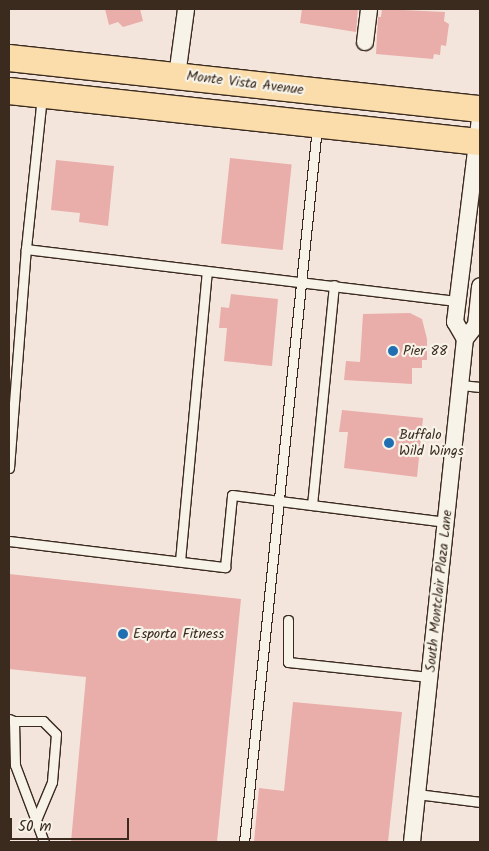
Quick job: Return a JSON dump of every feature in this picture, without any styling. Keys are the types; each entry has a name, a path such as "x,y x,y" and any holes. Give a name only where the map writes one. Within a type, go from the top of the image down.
{"main road":[{"name":"Monte Vista Avenue","path":"9,58 480,109"},
{"path":"9,92 42,94 317,125 479,134"}],"street":[{"path":"177,76 186,9"},
{"path":"365,42 369,9"},
{"name":"South Montclair Plaza Lane","path":"465,339 456,322 479,134"},
{"name":"South Montclair Plaza Lane","path":"412,842 465,339 476,325 480,286"}],"lane":[{"path":"9,468 26,249 42,94"},
{"path":"244,842 317,125"},
{"path":"26,249 458,300"},
{"path":"180,562 207,271"},
{"path":"312,505 334,286"},
{"path":"460,385 480,387"},
{"path":"9,541 225,567 232,495 446,522"},
{"path":"288,620 288,662 429,677"},
{"path":"36,820 52,782 56,734 43,721 11,720 15,765 44,842"},
{"path":"417,794 480,802"}],"building":[{"path":"105,9 140,9 143,21 123,27 118,22 109,25"},
{"path":"302,9 358,9 356,32 300,23"},
{"path":"382,9 445,12 444,21 449,24 446,46 441,45 440,55 434,54 433,59 376,54 378,17 381,17"},
{"path":"230,158 292,164 283,250 221,244"},
{"path":"56,160 114,166 108,226 79,222 80,213 51,210"},
{"path":"231,294 278,299 272,366 224,361 227,328 219,328 221,307 229,308"},
{"name":"Pier 88","path":"410,313 422,319 427,339 427,360 422,360 422,368 412,368 412,384 344,380 346,361 360,362 363,314"},
{"name":"Buffalo Wild Wings","path":"342,410 423,418 417,477 344,468 348,432 339,432"},
{"path":"9,574 241,599 217,842 71,842 86,677 9,669"},
{"path":"293,702 402,712 388,842 254,842 259,788 284,791"}],"place":[{"name":"Pier 88","path":"393,351"},
{"name":"Buffalo Wild Wings","path":"389,443"},
{"name":"Esporta Fitness","path":"123,634"}]}
